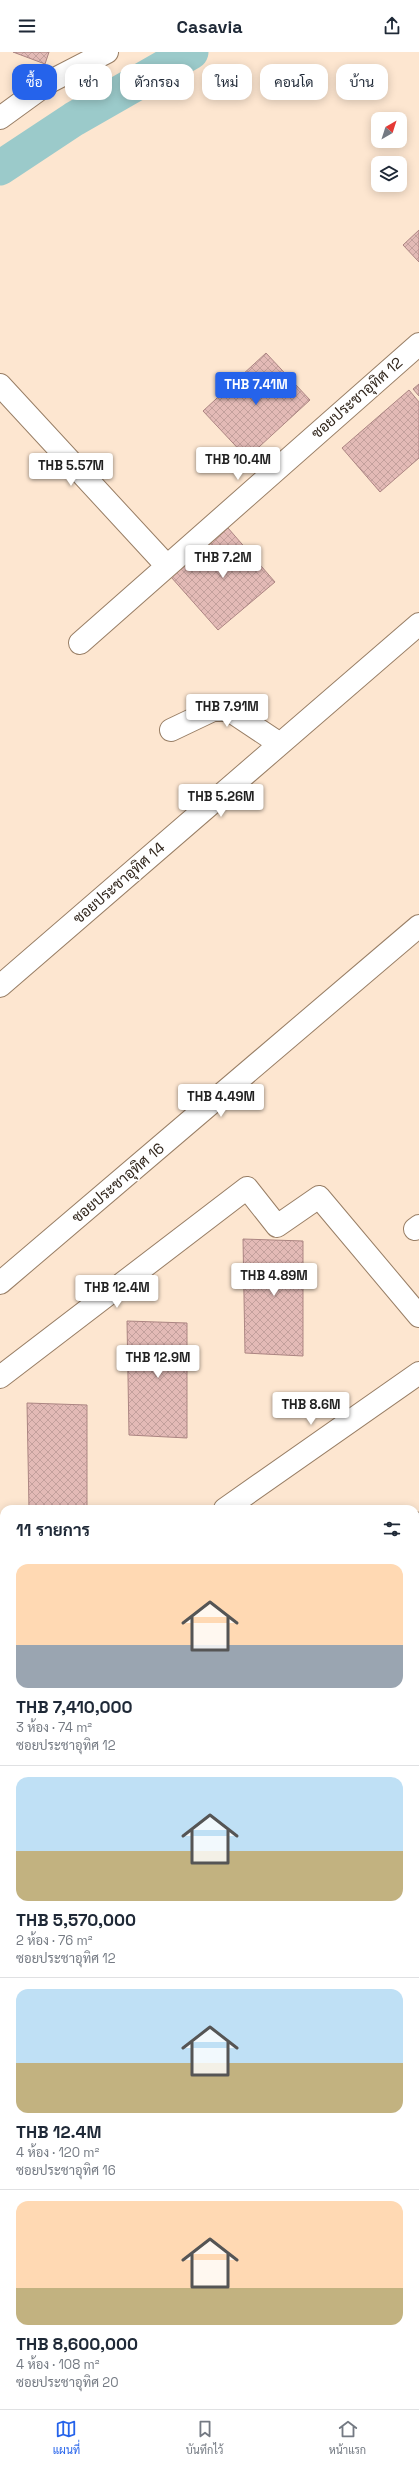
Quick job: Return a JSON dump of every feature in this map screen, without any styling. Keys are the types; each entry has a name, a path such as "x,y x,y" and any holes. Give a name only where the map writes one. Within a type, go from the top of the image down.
{"street":[{"path":"0,118 51,80 107,52"},
{"name":"ซอยประชาอุทิศ 12","path":"80,643 419,344"},
{"path":"0,385 167,566"},
{"name":"ซอยประชาอุทิศ 14","path":"0,986 419,624"},
{"path":"171,730 213,710 229,710 280,744"},
{"name":"ซอยประชาอุทิศ 16","path":"0,1283 419,926"},
{"path":"0,1378 247,1188 277,1226 319,1197 419,1316"},
{"path":"231,1505 419,1372"}],"building":[{"path":"13,52 49,52 45,64"},
{"path":"419,230 419,262 403,245"},
{"path":"266,353 310,400 247,458 203,411"},
{"path":"419,384 419,396 413,389"},
{"path":"409,390 419,402 419,458 380,492 342,448"},
{"path":"228,528 275,582 218,630 171,577"},
{"path":"243,1239 303,1241 303,1356 245,1353"},
{"path":"127,1321 187,1323 187,1438 129,1435"},
{"path":"27,1403 87,1405 87,1505 29,1505"}],"waterway":[{"path":"0,168 74,119 191,52"}]}
